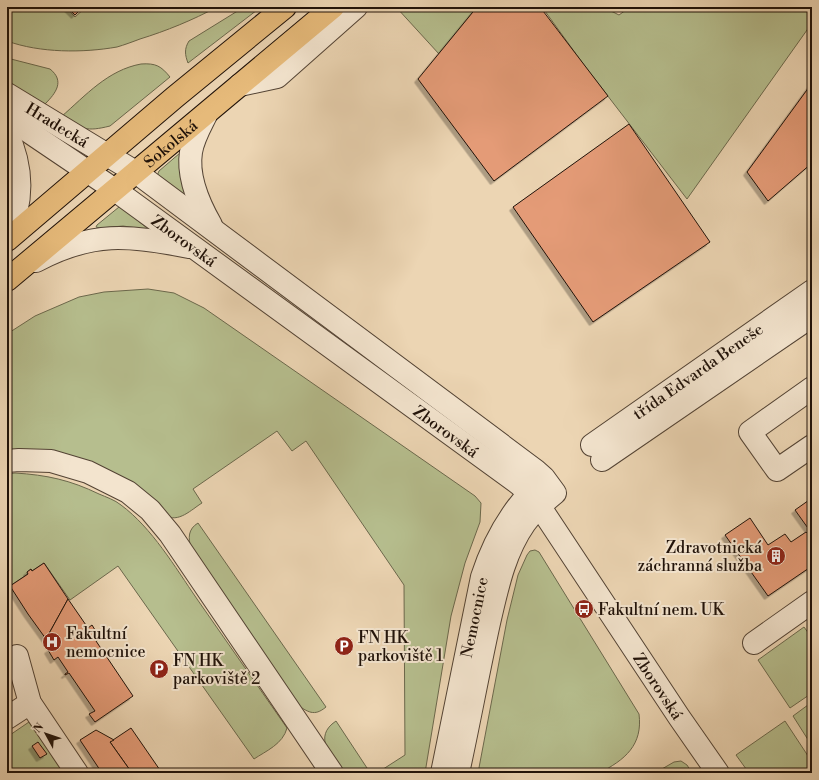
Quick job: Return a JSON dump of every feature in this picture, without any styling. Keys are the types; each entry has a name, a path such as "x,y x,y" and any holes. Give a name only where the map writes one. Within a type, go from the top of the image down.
{"main road":[{"name":"Sokolská","path":"7,239 187,87 285,7"},
{"name":"Sokolská","path":"12,275 334,7"}],"street":[{"path":"240,85 277,77 356,7"},
{"name":"Hradecká","path":"7,94 108,155"},
{"path":"206,115 194,140 190,166 197,197 213,230"},
{"name":"Hradecká","path":"7,116 89,171"},
{"path":"7,133 17,163 20,184 17,215 7,239"},
{"name":"Zborovská","path":"108,155 136,172 530,466 569,550 718,773"},
{"name":"Zborovská","path":"89,171 519,484 542,493"},
{"path":"12,275 72,244 103,238 122,237 154,240 195,248"},
{"name":"třída Edvarda Beneše","path":"786,310 809,310 597,453 786,310"},
{"path":"812,388 750,432 777,470 812,446"},
{"path":"7,461 51,461 88,472 128,492 150,510 170,534 332,773"},
{"name":"Nemocnice","path":"442,773 482,577 488,558 498,535 513,512 542,493"},
{"name":"Nemocnice","path":"458,773 482,653 497,588 508,552 542,493"},
{"path":"754,643 812,602"},
{"path":"7,663 17,656 30,703 77,773"},
{"path":"7,718 30,703"}],"green space":[{"path":"7,7 66,7 75,17 86,7 217,7 179,25 117,47 62,51 33,48 7,41"},
{"path":"244,7 261,7 188,63 186,57 186,47 189,41"},
{"path":"396,7 477,7 439,54"},
{"path":"542,7 603,7 619,15 630,7 812,7 812,23 687,199 584,65"},
{"path":"7,58 50,69 55,73 58,82 57,87 53,96 45,104 7,84"},
{"path":"141,64 158,66 170,77 110,126 89,129 79,127 61,117 98,84 118,72"},
{"path":"180,153 188,198 157,176 159,171"},
{"path":"119,207 147,228 144,229 123,226 96,227"},
{"path":"148,289 174,293 204,308 475,496 481,503 480,522 465,563 451,616 425,773 377,773 405,755 404,585 306,441 292,451 277,431 193,489 202,503 185,515 175,518 163,514 153,501 7,453 7,334 35,316 79,297 104,292"},
{"path":"15,473 58,479 88,489 119,503 143,525 171,561 287,728 285,734 278,743 254,759 118,566 70,600 44,563 32,571 31,569 27,572 28,574 7,588 7,474"},
{"path":"198,523 326,707 322,710 314,713 296,704 191,548 189,541 190,534 192,528"},
{"path":"535,550 539,552 639,714 638,734 635,743 617,763 599,773 478,773 507,620 518,575 527,555 530,551"},
{"path":"804,627 812,638 812,693 790,708 758,660"},
{"path":"812,702 812,746 793,716"},
{"path":"336,721 369,771 366,773 343,773 330,754 326,747 325,734 329,727"},
{"path":"785,721 812,762 812,773 749,773 736,755"},
{"path":"29,722 64,773 7,773 7,737"},
{"path":"681,761 687,765 692,773 655,773 674,762"}],"building":[{"path":"67,7 83,7 75,15"},
{"path":"477,7 540,7 608,96 494,181 418,79"},
{"path":"812,83 812,163 768,201 747,172"},
{"path":"629,124 710,242 593,322 513,207"},
{"name":"Zdravotnická záchranná služba","path":"812,498 812,566 768,596 725,535 750,518 768,545 785,534 791,542 810,531 795,510"},
{"path":"44,563 68,599 46,639 10,586 28,574 27,572 31,569 32,571"},
{"path":"68,599 88,628 92,625 100,638 96,641 133,696 95,722 89,714 95,711 69,673 65,675 68,672 58,657 54,660 48,650 51,648 54,651 46,639"},
{"path":"131,728 162,773 132,773 110,742"},
{"path":"96,730 114,740 110,742 132,773 102,773 80,740"},
{"path":"38,742 47,754 40,758 32,746"}],"place":[{"name":"Zdravotnická záchranná služba","path":"776,556"},
{"name":"Fakultní nem. UK","path":"584,609"},
{"name":"Fakultní nemocnice","path":"52,642"},
{"name":"FN HK parkoviště 1","path":"344,646"},
{"name":"FN HK parkoviště 2","path":"159,669"}]}
